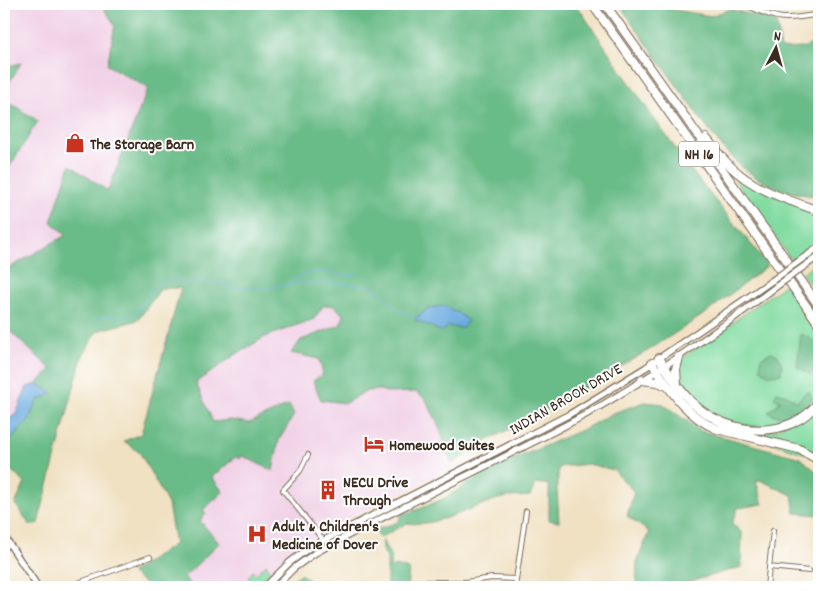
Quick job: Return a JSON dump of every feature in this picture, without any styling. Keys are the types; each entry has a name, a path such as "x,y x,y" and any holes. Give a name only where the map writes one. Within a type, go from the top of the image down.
{"highway":[{"name":"NH 16","path":"592,4 819,324"},
{"name":"NH 16","path":"605,4 819,306"},
{"path":"688,121 701,132 737,173 767,192 819,211"},
{"path":"796,203 819,205"},
{"path":"806,304 819,332"},
{"path":"673,387 679,357"},
{"path":"655,360 686,409 705,424 725,431 799,449 819,460"},
{"path":"642,380 673,387 707,414 730,425 754,429 778,428 791,424 807,414 819,401"}],"main road":[{"name":"INDIAN BROOK DRIVE","path":"275,587 298,564 327,546 585,414 661,369 804,262 819,247"},
{"name":"INDIAN BROOK DRIVE","path":"804,262 819,256"},
{"name":"INDIAN BROOK DRIVE","path":"265,587 296,557 323,540 591,402 775,283"},
{"path":"4,536 38,587"}],"street":[{"path":"744,4 767,15 783,19 819,14"},
{"path":"308,456 300,471 283,490 327,546"},
{"path":"515,587 526,511"},
{"path":"767,587 773,531"},
{"path":"67,587 150,557"},
{"path":"769,567 809,571"},
{"path":"424,582 466,582 492,578 516,579"}],"shaded area":[{"name":"The Storage Barn","path":"4,4 101,4 115,25 107,65 148,88 108,191 70,166 66,235 4,271 4,176 38,122 4,99 4,91 20,63 4,67"},
{"path":"324,305 335,306 344,316 340,325 301,340 292,353 319,359 323,374 345,403 367,391 380,390 390,393 416,392 426,400 437,422 452,464 451,469 329,528 288,556 257,587 192,587 184,577 219,543 200,521 203,510 222,494 212,477 237,456 243,456 273,470 279,440 294,415 265,416 249,423 231,420 213,422 196,383 235,355 266,337 314,319"},
{"path":"4,326 52,369 37,384 27,387 16,415 4,423"}],"green space":[{"path":"101,4 576,4 652,116 697,178 768,265 706,313 649,350 530,419 490,439 452,464 437,422 426,400 416,392 390,393 380,390 367,391 345,403 321,400 313,381 323,374 319,359 291,353 301,340 340,325 344,316 335,306 324,305 314,319 265,337 235,355 196,383 213,422 231,420 249,423 289,405 294,415 279,440 273,471 243,456 239,459 237,456 212,477 223,492 203,510 206,513 200,521 219,543 184,577 192,587 149,587 131,573 175,544 168,504 140,453 124,441 141,434 181,288 161,288 138,320 97,331 82,357 38,523 30,525 15,504 25,483 4,464 4,445 9,442 29,419 37,401 52,393 37,384 51,369 4,326 4,271 66,235 51,222 70,165 108,191 148,88 107,65 115,25"},
{"path":"619,4 665,4 662,8 711,16 729,9 776,21 781,49 803,48 819,41 819,196 794,193 773,186 754,176 738,163 710,131"},
{"path":"21,63 4,91 4,67"},
{"path":"4,99 38,121 4,176"},
{"path":"729,169 819,213 819,243 793,262"},
{"path":"819,260 819,298 802,273"},
{"path":"786,284 819,338 819,397 810,408 792,420 771,426 744,425 717,416 705,409 686,390 680,372 682,359"},
{"path":"801,334 812,340 818,348 816,370 810,374 797,367"},
{"path":"771,352 778,355 782,365 781,374 769,375 760,369 761,358"},
{"path":"677,390 717,422 775,430 819,404 819,458 720,426 692,410"},
{"path":"777,392 787,395 797,402 805,393 810,392 812,399 792,414 786,416 774,415 768,412 781,401 774,398"},
{"path":"645,402 663,404 701,431 801,458 819,474 819,515 795,513 792,495 760,480 756,481 763,504 738,508 732,523 742,533 741,567 672,587 636,587 637,562 649,532 627,516 634,492 614,470 588,464 559,467 557,489 559,522 549,520 549,485 536,483 530,496 502,498 442,519 418,524 407,523 380,538 375,530 398,522 402,514 445,498 505,463 586,428 613,413"},
{"path":"382,540 391,557 390,569 395,566 409,569 407,587 387,587 387,558 382,549"},
{"path":"266,564 270,572 257,587 246,587 251,580 248,578 253,571 256,574"},
{"path":"300,574 308,579 302,587 283,587"}],"water":[{"path":"445,306 468,321 462,328 447,326 445,330 441,331 415,320 416,317 428,309"},
{"path":"37,384 53,393 37,401 29,419 9,442 4,445 4,423 16,414 27,387"}],"waterway":[{"path":"287,284 303,275 316,272 350,277 354,273 357,277"},
{"path":"94,320 105,316 126,317 136,312 159,282 175,279 185,284 192,282 223,282 224,287 265,288 300,283 336,283 371,286 397,309 415,318"}],"place":[{"name":"The Storage Barn","path":"75,143"},
{"name":"Homewood Suites","path":"374,444"},
{"name":"NECU Drive Through","path":"328,490"},
{"name":"Adult & Children's Medicine of Dover","path":"257,534"}]}
